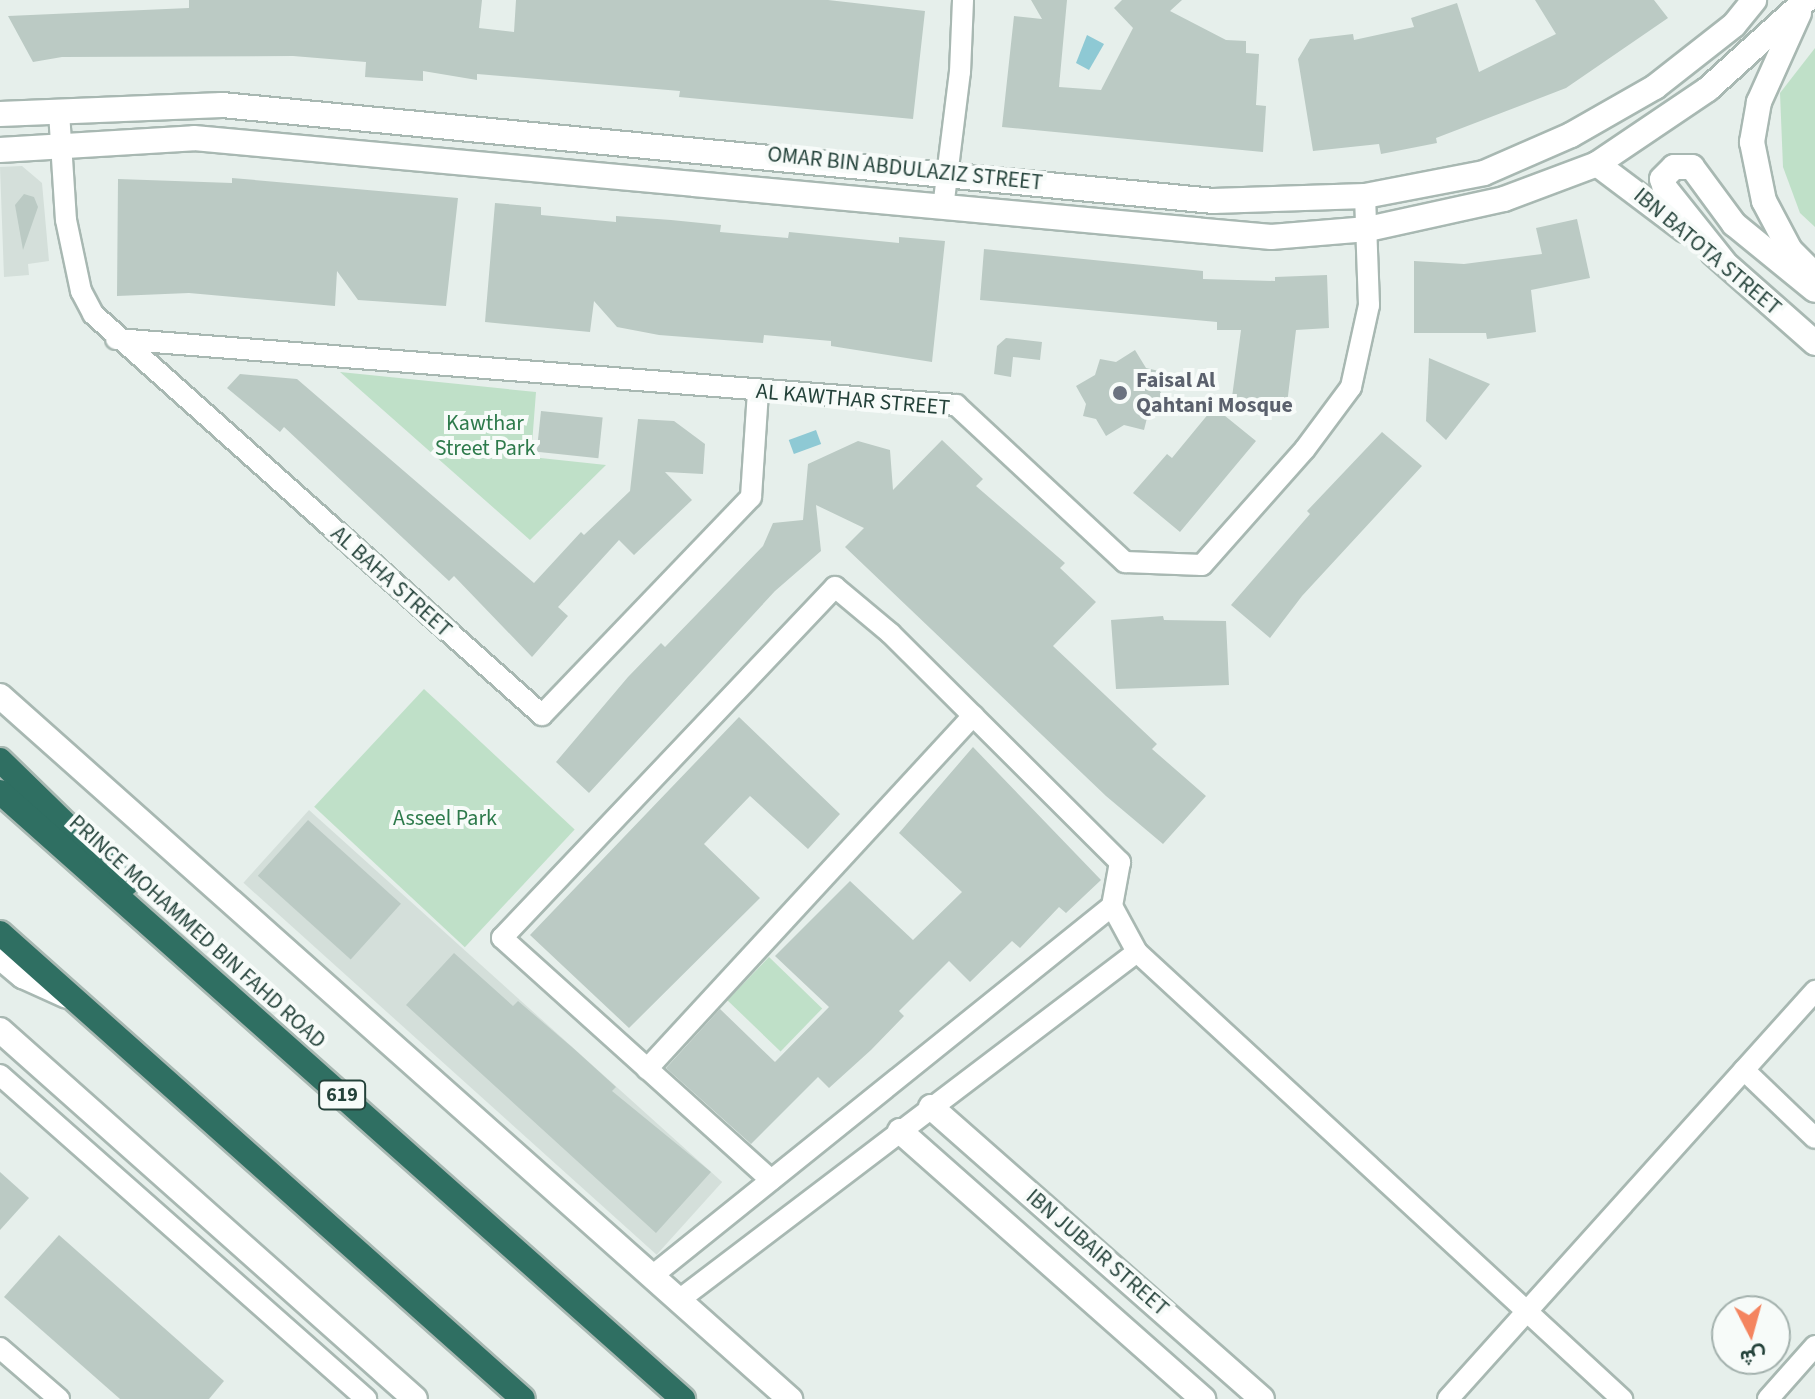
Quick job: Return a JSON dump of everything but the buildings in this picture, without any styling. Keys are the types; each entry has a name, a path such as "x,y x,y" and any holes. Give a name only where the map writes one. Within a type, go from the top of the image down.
{"highway":[{"path":"0,760 132,888 162,935"},
{"name":"PRINCE MOHAMMED BIN FAHD ROAD","path":"0,792 683,1399"},
{"path":"0,933 523,1399"}],"street":[{"path":"943,208 963,0"},
{"name":"OMAR BIN ABDULAZIZ STREET","path":"0,114 222,105 947,172 1213,201 1365,196 1484,173 1571,135 1655,87 1734,25 1754,0"},
{"path":"0,150 194,138 1271,237 1368,229 1504,199 1597,164 1708,89 1805,2"},
{"path":"1805,2 1759,102 1752,142 1764,201 1790,250 1815,276"},
{"name":"AL BAHA STREET","path":"59,112 66,220 81,291 116,339 542,715 751,497 758,392"},
{"name":"IBN BATOTA STREET","path":"1597,164 1724,262 1815,343"},
{"path":"1724,262 1665,188 1662,179 1674,167 1692,167 1734,224 1815,290"},
{"name":"AL KAWTHAR STREET","path":"116,339 758,392 956,405 1125,562 1202,565 1305,449 1351,387 1369,305 1365,196"},
{"path":"771,1180 502,938 835,587 973,716 1120,862 1112,906 1137,952 1622,1399"},
{"path":"0,696 790,1399"},
{"path":"647,1069 973,716"},
{"path":"652,1276 1112,906"},
{"path":"679,1300 1137,952"},
{"path":"0,957 23,976 75,1000"},
{"path":"1448,1399 1815,991"},
{"path":"0,1030 415,1399"},
{"path":"1744,1070 1815,1138"},
{"path":"0,1075 366,1399"},
{"name":"IBN JUBAIR STREET","path":"931,1107 1262,1399"},
{"name":"IBN JUBAIR STREET","path":"900,1131 1203,1399"},
{"path":"1768,1399 1815,1346"},
{"path":"0,1348 59,1399"}],"shaded area":[{"path":"22,166 42,183 49,261 28,264 29,275 4,277 0,167"},
{"path":"309,810 722,1182 657,1255 243,883"}],"green space":[{"path":"1815,48 1815,227 1800,213 1783,167 1780,93"},
{"name":"Kawthar Street Park","path":"340,372 536,392 531,457 606,465 530,540"},
{"name":"Asseel Park","path":"424,689 575,829 465,947 314,807"},
{"path":"769,957 822,1008 781,1052 727,1000"}],"water":[{"path":"1087,35 1104,44 1089,70 1076,63"},
{"path":"816,430 821,444 794,454 789,440"}],"place":[{"name":"Faisal Al Qahtani Mosque","path":"1120,393"}]}
